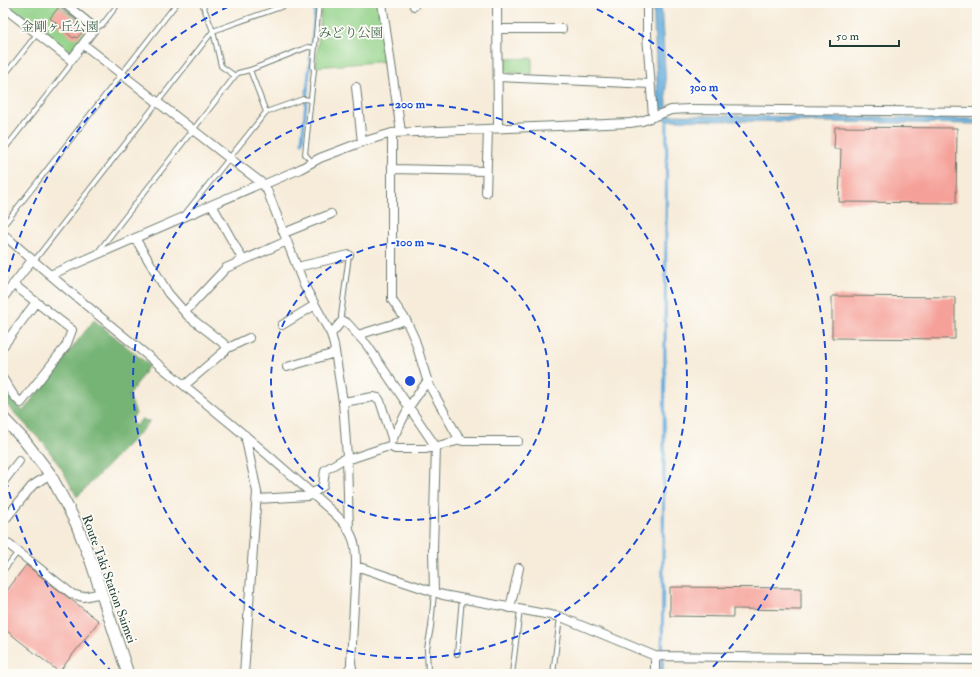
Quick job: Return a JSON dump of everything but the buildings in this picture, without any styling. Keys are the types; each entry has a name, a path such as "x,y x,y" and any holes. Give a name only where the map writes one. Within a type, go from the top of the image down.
{"main road":[{"name":"Route Taki Station Saimei","path":"3,418 24,440 50,474 76,524 102,592 128,674"}],"street":[{"path":"7,3 3,7 71,60 95,28 64,3"},
{"path":"382,3 401,132"},
{"path":"497,3 498,128"},
{"path":"647,3 650,84 656,115"},
{"path":"498,29 562,29"},
{"path":"83,44 262,184 267,190 304,285 331,334 343,402 347,458 349,531"},
{"path":"498,77 650,84"},
{"path":"356,87 362,142"},
{"path":"50,275 212,205 300,169 312,162 362,142 392,133 630,123 642,121 671,110 689,109 977,112"},
{"path":"486,193 488,129"},
{"path":"392,133 392,300 406,320 415,340 428,380 461,440"},
{"path":"392,169 486,171"},
{"path":"212,205 243,260"},
{"path":"284,233 331,214"},
{"path":"3,234 83,303 185,385 313,494 342,521 353,539 356,552 351,663 353,674"},
{"path":"135,238 168,293 188,316 224,343 228,348"},
{"path":"185,312 226,268 287,241"},
{"path":"297,266 349,256"},
{"path":"4,294 33,261"},
{"path":"3,379 14,396 21,403 66,346 72,330 13,284"},
{"path":"3,346 36,302"},
{"path":"282,325 315,305"},
{"path":"358,335 406,320"},
{"path":"331,334 342,321 347,323 367,345 436,447 433,549 434,592"},
{"path":"185,385 228,348 249,338"},
{"path":"287,367 335,353"},
{"path":"389,446 409,407 428,380"},
{"path":"343,402 373,397 378,398 392,438"},
{"path":"244,674 257,499 257,492 245,436"},
{"path":"257,499 310,496 324,486 325,470 347,458 389,446 395,450 426,449 461,440 518,441"},
{"path":"3,482 19,461"},
{"path":"3,522 32,486 50,474"},
{"path":"3,540 72,594 83,597 102,592"},
{"path":"356,566 434,592 560,617 655,656 977,660"},
{"path":"510,608 519,568"},
{"path":"655,656 655,674"}],"lane":[{"path":"95,28 102,25 119,3"},
{"path":"3,226 177,3"},
{"path":"202,3 212,31 221,66 235,76"},
{"path":"33,261 212,31 292,3"},
{"path":"312,162 305,154 319,3"},
{"path":"3,77 37,34"},
{"path":"95,255 238,73 250,70 308,47 315,48"},
{"path":"3,151 69,67 71,60"},
{"path":"250,70 266,112"},
{"path":"182,218 266,112 303,99 311,100"},
{"path":"342,321 341,316 349,256"},
{"path":"3,571 18,552"},
{"path":"434,592 431,627 427,649 427,673 434,674"},
{"path":"458,654 462,598"},
{"path":"512,674 520,610"},
{"path":"553,674 560,617"},
{"path":"346,674 347,668 351,663"}],"green space":[{"name":"金剛ヶ丘公園","path":"13,3 56,3 86,26 87,30 71,51 65,51 12,9"},
{"name":"みどり公園","path":"322,3 379,3 387,61 316,67"},
{"path":"532,58 532,74 509,73 503,68 503,59"},
{"path":"94,320 149,365 129,396 136,414 130,420 135,426 142,419 150,422 77,497 63,471 45,445 3,401 3,388 23,411"}],"water":[{"path":"653,3 661,3 667,104 669,115 977,119 977,124 665,120 658,102"}],"waterway":[{"path":"302,142 316,3"},
{"path":"662,674 667,117"}]}
